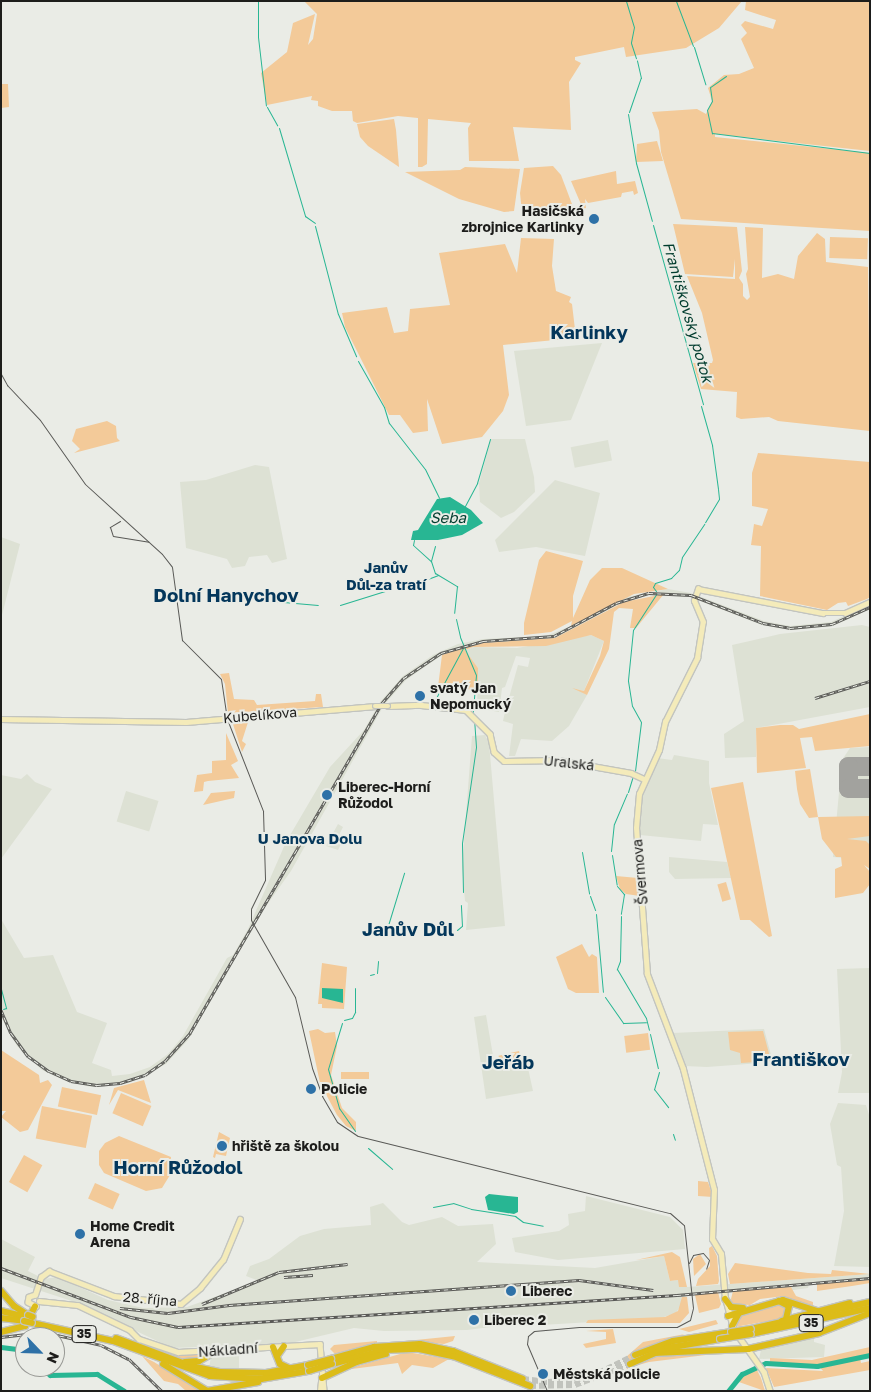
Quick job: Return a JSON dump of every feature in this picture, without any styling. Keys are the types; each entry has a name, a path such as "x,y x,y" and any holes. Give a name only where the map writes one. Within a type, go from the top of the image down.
{"highway":[{"path":"1,1291 14,1306 30,1318"},
{"path":"753,1331 786,1319 870,1298"},
{"path":"725,1300 731,1307 749,1308"},
{"path":"728,1316 773,1301 792,1301 817,1311"},
{"path":"773,1301 789,1306 786,1319"},
{"name":"35","path":"753,1331 870,1302"},
{"path":"1,1332 25,1326 37,1303"},
{"path":"732,1326 735,1315 749,1308"},
{"name":"35","path":"635,1355 673,1341 753,1331 870,1308"},
{"name":"35","path":"1,1311 131,1343 189,1371 218,1377 253,1379 282,1376 385,1350 425,1350 453,1356 530,1386"},
{"path":"653,1353 748,1349 819,1333 870,1313"},
{"name":"35","path":"1,1317 30,1318 178,1362 232,1374 308,1368"},
{"name":"35","path":"630,1364 653,1353 720,1336"},
{"name":"35","path":"332,1362 374,1347 420,1344 453,1351 523,1379"},
{"path":"277,1356 284,1346"},
{"path":"273,1347 280,1364 292,1369"},
{"path":"322,1378 365,1359 425,1350"},
{"path":"149,1353 192,1383 207,1391 282,1376"},
{"path":"178,1362 197,1362 209,1355"}],"street":[{"name":"Švermova","path":"770,1391 761,1368 736,1333 728,1316 721,1254 712,1238 714,1190 683,1069 647,971 636,828 644,779 659,750 665,722 697,658 703,622 694,600 698,589 707,588 830,614 845,613 870,602"},
{"name":"Kubelíkova","path":"1,719 186,722 375,706 421,705 466,710 490,734 494,752"},
{"name":"Uralská","path":"494,752 504,761 558,760 624,771 644,779"},
{"name":"28. října","path":"35,1295 41,1277 49,1271 114,1296 181,1304 200,1288 223,1260 240,1219"},
{"path":"35,1295 37,1303 28,1302 29,1297 35,1295"},
{"name":"Nákladní","path":"37,1303 78,1305 130,1330 139,1339 146,1339 170,1350 198,1352 320,1344 322,1378"},
{"path":"198,1352 209,1355 220,1350"},
{"path":"320,1391 322,1378"},
{"path":"322,1378 324,1391"}],"shaded area":[{"path":"304,1 742,1 719,28 686,48 626,57 624,47 575,57 575,60 581,63 569,82 571,130 513,127 519,161 469,161 468,128 471,123 428,119 427,164 418,167 418,118 398,116 357,123 353,121 352,111 332,111 318,106 318,101 311,100 312,96 267,105 261,73 287,52 293,23 315,14 308,45 313,39 317,14"},
{"path":"746,1 870,1 870,151 715,134 715,137 870,153 870,231 681,219 661,152 659,131 652,112 697,109 706,114 712,101 708,88 724,75 739,74 754,68 741,39 747,33 741,25 745,21 773,29 776,20 745,10"},
{"path":"1,84 8,84 9,107 1,108"},
{"path":"394,119 399,167 368,146 360,137 357,124"},
{"path":"657,141 663,161 636,162 637,144"},
{"path":"553,166 561,175 575,212 522,213 520,193 524,168"},
{"path":"465,167 520,169 514,211 504,212 459,199 405,172 460,170"},
{"path":"616,171 617,184 635,181 638,193 634,195 633,191 622,193 621,197 588,203 585,199 586,208 583,209 571,181"},
{"path":"673,224 737,227 742,271 739,278 743,284 743,296 747,300 750,297 746,274 748,269 745,227 763,228 762,278 778,274 794,279 798,256 817,233 825,239 826,262 868,267 870,431 778,421 769,417 741,419 736,417 737,392 701,389 693,363 712,363 713,360 702,313 687,276 735,279 735,259 733,277 685,274"},
{"path":"830,237 868,238 867,259 829,258"},
{"path":"521,238 554,239 552,266 556,291 571,297 569,302 572,304 576,338 503,345 509,395 503,411 482,437 442,444 427,399 428,431 413,433 400,415 389,415 345,327 342,313 387,307 394,333 408,331 410,309 450,305 439,253 505,244 517,273"},
{"path":"602,343 571,420 526,426 514,351"},
{"path":"107,421 116,426 117,438 120,441 74,453 80,449 72,441 76,429"},
{"path":"491,439 525,439 534,477 535,492 514,512 501,518 480,502 479,483"},
{"path":"608,440 612,461 575,468 571,447"},
{"path":"758,453 870,462 870,597 848,606 846,602 838,603 827,610 760,596 761,546 751,545 754,524 762,526 768,509 752,506 752,473"},
{"path":"255,465 269,467 287,559 272,563 267,555 249,557 245,566 232,568 227,559 186,548 180,482 206,480"},
{"path":"555,480 600,493 585,556 536,547 499,552 495,540"},
{"path":"1,537 20,544 1,619"},
{"path":"546,551 583,561 573,596 573,618 590,580 602,568 622,568 668,589 634,594 571,626 572,621 551,632 524,635 524,623 539,560"},
{"path":"668,589 691,593 764,621 790,626 831,622 870,604 870,609 833,626 790,630 762,625 690,597 649,595 617,605 555,638 483,643 442,655 406,680 384,705 291,871 264,909 188,1040 166,1064 129,1083 91,1087 66,1081 42,1070 17,1046 1,1017 1,919 24,958 53,955 77,1012 107,1023 92,1063 111,1070 112,1076 130,1074 150,1067 168,1054 183,1036 227,958 233,955 248,929 286,842 330,767 364,730 380,702 403,676 433,655 458,644 483,639 546,636 571,626 622,598"},
{"path":"664,594 636,628 630,628 633,609 619,608 614,612 609,649 587,695 572,688 584,691 600,656 604,641 591,635 546,646 473,647 465,650 478,668 478,690 438,687 442,655 483,643 555,638 624,602"},
{"path":"862,625 870,627 870,707 756,728 756,757 725,758 724,734 744,721 732,645 780,634"},
{"path":"591,635 604,641 584,691 576,689 587,695 569,726 552,741 521,739 515,756 509,756 513,724 503,721 518,665 528,667 530,658 516,656 505,687 502,688 499,712 477,708 478,668 465,650 474,647 517,648"},
{"path":"229,673 234,699 254,700 257,705 315,701 316,694 321,694 323,707 228,713 225,684 220,674"},
{"path":"870,714 870,746 815,751 812,737 800,738 806,768 757,773 756,728 793,725 799,729"},
{"path":"249,719 242,741 246,744 242,752 232,721"},
{"path":"226,733 238,761 231,765 239,778 204,782 203,791 194,792 197,775 212,773 212,761 226,760"},
{"path":"485,735 489,743 505,926 466,930 468,903 465,901 462,867 472,736"},
{"path":"870,747 870,860 833,857 842,760 850,748"},
{"path":"674,755 709,761 709,783 718,825 703,824 701,841 640,835 639,806 657,758 672,760"},
{"path":"810,769 818,817 809,818 800,804 795,771"},
{"path":"27,774 35,782 52,789 1,859 1,775 21,779"},
{"path":"743,782 772,936 769,937 750,920 740,920 711,788"},
{"path":"126,791 159,801 149,832 117,822"},
{"path":"235,791 234,798 203,805 211,793"},
{"path":"870,816 870,836 847,839 866,841 870,845 870,869 864,865 870,872 870,884 863,893 835,898 835,869 842,866 841,857 836,857 822,839 818,817"},
{"path":"338,824 343,827 338,837 343,840 338,850 326,846"},
{"path":"669,857 727,862 731,878 675,879 669,872"},
{"path":"616,876 638,878 640,896 626,894 620,889"},
{"path":"726,882 731,899 722,902 717,884"},
{"path":"582,944 589,957 592,954 597,957 599,993 576,993 568,989 556,957"},
{"path":"322,963 347,967 344,1009 322,1008 322,1004 318,1004"},
{"path":"870,968 870,1093 838,1093 842,1072 837,969"},
{"path":"486,1015 495,1067 526,1059 533,1091 486,1099 474,1017"},
{"path":"318,1029 325,1033 335,1032 337,1046 331,1075 342,1108 356,1122 356,1131 346,1126 337,1115 320,1083 309,1031"},
{"path":"764,1029 773,1062 707,1067 685,1066 672,1033"},
{"path":"763,1031 771,1061 741,1063 740,1053 730,1050 728,1032"},
{"path":"648,1033 650,1050 626,1053 624,1036"},
{"path":"1,1050 39,1075 40,1083 48,1080 52,1085 28,1130 20,1132 1,1117 6,1111 1,1111"},
{"path":"519,1051 521,1060 501,1064 499,1056"},
{"path":"341,1072 369,1072 369,1079 341,1079"},
{"path":"144,1080 151,1103 118,1090 109,1105 114,1088"},
{"path":"62,1087 101,1095 97,1115 58,1107"},
{"path":"121,1093 151,1106 143,1126 112,1113"},
{"path":"838,1103 866,1105 870,1118 870,1267 834,1266 844,1211 841,1167 837,1165 830,1124"},
{"path":"42,1106 92,1116 86,1148 36,1138"},
{"name":"hřiště za školou","path":"219,1132 230,1138 226,1156 216,1154 215,1158 213,1157"},
{"path":"119,1136 171,1157 170,1175 162,1188 146,1191 104,1173 99,1165 99,1151 105,1143"},
{"path":"24,1155 42,1165 27,1192 9,1182"},
{"path":"698,1181 708,1182 713,1197 698,1196"},
{"path":"95,1183 120,1194 113,1210 88,1199"},
{"path":"586,1196 670,1217 683,1230 685,1249 558,1260 515,1252 512,1238 559,1231 569,1225 568,1214 585,1211"},
{"path":"383,1203 402,1222 409,1225 442,1217 458,1226 493,1224 496,1244 477,1262 595,1268 664,1256 670,1281 678,1280 687,1287 870,1274 870,1280 809,1284 808,1288 794,1290 688,1294 676,1313 661,1318 541,1325 541,1322 529,1322 467,1330 384,1331 354,1328 291,1343 172,1348 75,1302 1,1278 1,1239 35,1257 28,1271 44,1279 57,1277 108,1300 143,1308 187,1307 259,1281 246,1276 250,1266 269,1259 300,1236 324,1229 371,1225 370,1207"},
{"path":"712,1246 717,1256 718,1284 696,1286 698,1279 710,1266 709,1248"},
{"path":"672,1252 680,1257 687,1287 679,1287 678,1280 670,1281 664,1256 636,1260"},
{"path":"700,1254 706,1264 694,1276 693,1259"},
{"path":"735,1263 808,1273 831,1274 832,1270 870,1274 730,1284 728,1274"},
{"path":"870,1280 870,1283 817,1291 817,1284"},
{"path":"791,1287 796,1296 813,1302 813,1308 784,1296 760,1299 750,1305 732,1304 733,1291"},
{"path":"718,1292 721,1304 719,1308 699,1313 695,1295"},
{"path":"682,1297 687,1297 689,1313 680,1323 586,1323 588,1320 665,1317 678,1311"},
{"path":"776,1303 787,1307 785,1318 735,1327 736,1316"},
{"path":"716,1320 718,1324 689,1332 679,1329"},
{"path":"613,1329 616,1343 586,1348 583,1344 606,1339 606,1332 586,1331"},
{"path":"685,1334 634,1353 636,1358 650,1358 666,1354 730,1352 649,1362 628,1368 627,1372 626,1357 643,1342"},
{"path":"455,1336 453,1341 444,1344 406,1341"},
{"path":"814,1338 814,1342 825,1345 824,1357 759,1359 761,1350"},
{"path":"377,1341 377,1344 335,1354 330,1349 334,1345"},
{"path":"148,1342 174,1353 203,1353 205,1357 187,1361 143,1344"},
{"path":"870,1347 870,1354 860,1357 861,1363 870,1361 870,1370 774,1387 766,1368 823,1371 818,1365 770,1362 770,1358 812,1360"},
{"path":"239,1351 239,1372 209,1368 211,1357 217,1352"},
{"path":"407,1352 449,1359 433,1368 412,1365 402,1374 398,1363 344,1370"},
{"path":"142,1356 201,1391 186,1391 178,1384 164,1381"},
{"path":"756,1368 761,1378 765,1391 736,1381"}],"water":[{"name":"Seba","path":"450,497 471,510 483,523 462,535 438,540 411,540 413,531 418,530 437,499"},
{"path":"322,988 343,989 343,1003 322,998"},
{"path":"489,1194 518,1197 518,1212 514,1214 488,1210 485,1197"}],"waterway":[{"path":"258,1 258,37 266,106"},
{"name":"Františkovský potok","path":"626,1 634,27 631,43 636,58"},
{"path":"676,1 693,46"},
{"path":"694,47 705,84"},
{"name":"Františkovský potok","path":"629,112 641,78 637,60"},
{"path":"726,76 710,87 712,101 707,110 712,133 870,153"},
{"path":"267,107 277,125"},
{"name":"Františkovský potok","path":"628,114 636,163 652,221"},
{"path":"279,128 305,216 315,223"},
{"name":"Františkovský potok","path":"653,225 703,404"},
{"path":"315,226 338,314 356,356"},
{"path":"358,361 384,407 389,423 425,469 439,498"},
{"name":"Františkovský potok","path":"701,406 712,445 719,499 705,522"},
{"path":"465,506 477,483 490,439"},
{"name":"Františkovský potok","path":"656,591 653,587 655,583 671,578 679,570 682,557 704,524"},
{"path":"414,540 413,545 431,561"},
{"path":"435,546 431,561 435,573 457,586 454,613"},
{"path":"412,585 438,575"},
{"path":"340,605 385,591"},
{"name":"Františkovský potok","path":"635,771 641,722 632,706 628,680 633,630 657,593"},
{"path":"272,601 318,605"},
{"path":"456,619 460,637 476,675 473,713"},
{"path":"436,698 463,648"},
{"path":"463,892 462,843 476,747 474,720"},
{"name":"Františkovský potok","path":"628,792 633,776"},
{"name":"Františkovský potok","path":"611,851 614,824 627,794"},
{"path":"582,852 589,893"},
{"name":"Františkovský potok","path":"612,855 617,885"},
{"path":"386,932 404,873"},
{"name":"Františkovský potok","path":"617,886 624,894 621,914"},
{"path":"590,896 595,910"},
{"path":"457,930 462,926 461,905"},
{"path":"596,914 603,992"},
{"name":"Františkovský potok","path":"621,916 620,961 617,969 646,1018 649,1030"},
{"path":"377,973 378,961"},
{"path":"370,975 374,974"},
{"path":"344,1020 352,1018 355,1012 355,988"},
{"path":"1,989 6,1008 3,1009"},
{"path":"605,997 623,1023 646,1022"},
{"path":"342,1023 328,1069 339,1108 355,1131"},
{"name":"Františkovský potok","path":"650,1034 658,1068"},
{"name":"Františkovský potok","path":"659,1072 654,1089 668,1107"},
{"name":"Františkovský potok","path":"673,1134 675,1140"},
{"path":"368,1148 392,1169"},
{"path":"433,1207 453,1203 471,1209 515,1216 523,1222 543,1226"},
{"path":"1,1347 15,1349"},
{"path":"728,1391 742,1374 766,1363 817,1366 870,1355"},
{"path":"65,1375 97,1374 124,1391"}],"runway":[{"path":"870,766 848,766 848,788 870,788"}],"tunnel":[{"path":"523,1379 548,1382 574,1380 599,1373 635,1355"},
{"path":"530,1386 575,1385 630,1364"}],"tram line":[{"path":"1,292 1,350"},
{"path":"1,374 7,385 40,420 85,484 162,554 172,567 182,640 221,679 227,719 263,811 265,880 251,909 251,920 295,997 312,1068 322,1096 337,1122 358,1136 670,1213 684,1225 693,1308 690,1320 677,1327 579,1327 534,1331 528,1336 527,1344 547,1391"},
{"path":"120,521 110,527 113,536 149,542"},
{"path":"689,1263 693,1255 703,1253 709,1260 706,1269"}],"railway":[{"path":"1,1010 11,1033 28,1056 49,1071 71,1081 97,1085 120,1083 145,1075 165,1061 190,1033 382,703 404,678 441,653 483,641 554,636 616,603 649,593 691,595 763,623 790,628 832,624 870,607"},
{"path":"815,698 870,681"},
{"path":"202,1304 279,1272 348,1264"},
{"path":"1,1268 131,1317 178,1327 677,1295 870,1278"},
{"path":"284,1277 313,1275"},
{"path":"120,1308 168,1313 229,1305 579,1280 653,1290"},
{"path":"1,1337 44,1332 101,1345 129,1359 162,1391"}],"place":[{"name":"Hasičská zbrojnice Karlinky","path":"594,219"},
{"name":"svatý Jan Nepomucký","path":"420,696"},
{"name":"Liberec-Horní Růžodol","path":"327,795"},
{"name":"Policie","path":"311,1089"},
{"name":"hřiště za školou","path":"222,1146"},
{"name":"Home Credit Arena","path":"80,1234"},
{"name":"Liberec","path":"511,1291"},
{"name":"Liberec 2","path":"474,1320"},
{"name":"Městská policie","path":"543,1374"}],"district":[{"name":"Karlinky","path":"589,332"},
{"name":"Janův Důl-za tratí","path":"386,576"},
{"name":"Dolní Hanychov","path":"226,595"},
{"name":"U Janova Dolu","path":"310,839"},
{"name":"Janův Důl","path":"408,929"},
{"name":"Františkov","path":"801,1059"},
{"name":"Jeřáb","path":"508,1062"},
{"name":"Horní Růžodol","path":"178,1167"}]}
